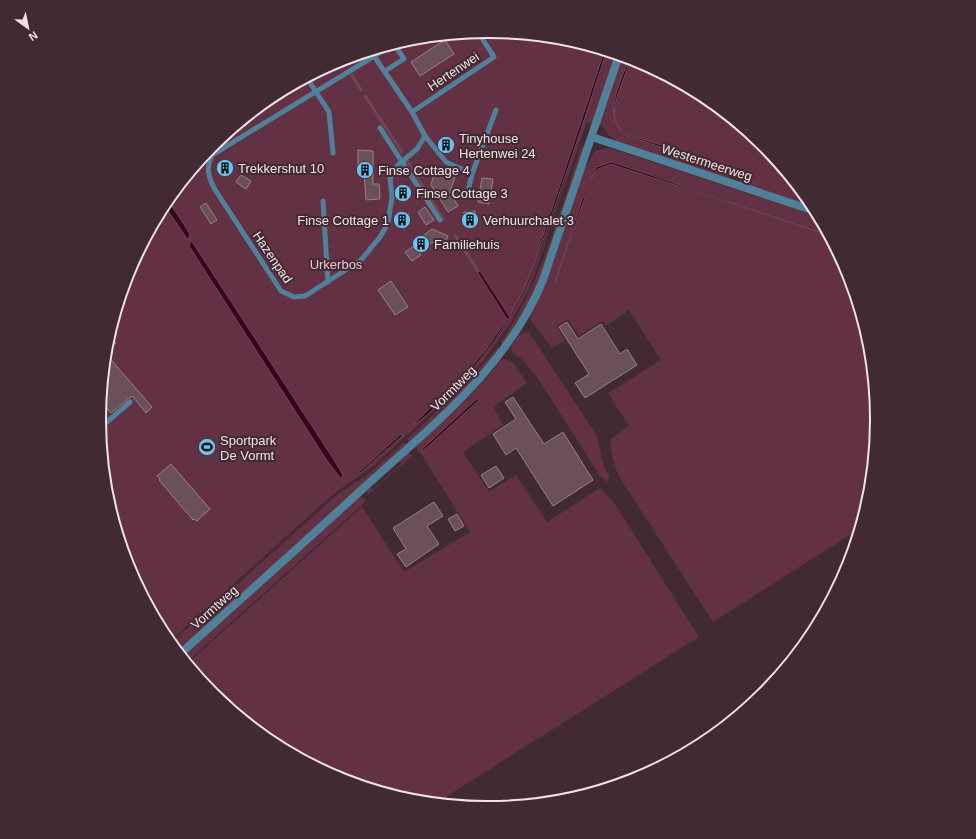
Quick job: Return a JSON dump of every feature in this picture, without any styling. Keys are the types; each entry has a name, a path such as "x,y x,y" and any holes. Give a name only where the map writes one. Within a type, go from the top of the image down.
{"street":[{"name":"Vormtweg","path":"184,650 456,403 498,358 521,324 540,289 617,60"},
{"name":"Westermeerweg","path":"592,137 805,208"}],"lane":[{"name":"Hertenwei","path":"412,112 494,57 482,38"},
{"path":"385,71 404,59 397,49"},
{"path":"217,151 374,56 412,112 425,136 446,162 472,174"},
{"path":"310,82 329,112 333,153"},
{"path":"468,187 496,110"},
{"path":"380,128 440,220"},
{"name":"Hazenpad","path":"210,158 208,163 208,176 211,182 281,291 294,297 305,296 361,260 385,230 391,212 390,179 401,161 416,149 425,136"},
{"path":"323,201 328,282"},
{"path":"106,423 130,402"}],"green space":[{"name":"Urkerbos","path":"488,38 538,41 562,45 611,58 634,67 657,77 700,102 740,133 758,150 791,187 801,202 741,182 740,173 736,171 729,178 619,142 608,135 603,127 593,123 592,125 587,121 530,287 511,322 485,359 453,393 372,467 336,492 175,637 146,588 127,542 119,518 110,469 106,420 107,395 114,345 119,321 127,297 146,251 171,208 185,187 201,168 236,133 276,102 319,77 342,67 365,58 414,45 438,41","holes":["584,120 552,221 533,271 510,318 491,347 475,365 451,391 473,367 509,318 527,281","624,134 730,169 637,139"]},
{"path":"581,147 585,147 540,278 527,306 502,345 501,342 527,296 548,248"},
{"path":"609,148 808,213 819,231 620,164 611,163 603,165 597,170 591,177 602,166 611,164 623,166 820,232 840,274 857,321 866,370 870,420 869,444 862,494 852,534 713,622 623,483 611,452 610,440 629,426 608,393 661,360 629,310 606,326 602,321 579,336 568,319 556,326 565,340 552,348 531,321 531,314 547,280 586,163 588,164 595,151","holes":["583,197 585,198 555,282"]},
{"path":"529,332 597,436 604,467 609,475 608,482 600,476 539,380 521,358 513,354 511,347 518,336"},
{"path":"498,347 501,347 464,391 409,443 407,439 465,385"},
{"path":"505,359 513,363 527,383 493,407 503,425 463,452 489,492 516,475 547,522 600,488 613,501 699,637 443,798 414,794 365,781 319,762 297,750 276,737 236,706 192,660 362,507 404,572 470,532 420,452 418,453 416,445 469,397 501,360"},
{"path":"404,442 407,445 182,647 176,639 338,494 366,476"},
{"path":"407,453 413,455 368,495 367,492 369,487 373,489 401,464 399,460"},
{"path":"360,496 366,500 191,659 186,653"}],"shaded area":[{"path":"603,56 605,56 540,250 525,285 533,266"},
{"path":"627,64 628,65 617,97 614,113 615,98"},
{"path":"614,113 619,128 626,134 731,167 730,170 625,135 618,127 614,118"},
{"path":"611,162 820,232 611,164 598,169 591,179 597,167"},
{"path":"583,197 585,198 555,282"},
{"path":"172,206 190,234 188,240 169,212"},
{"path":"191,240 334,460 343,475 341,479 326,459 189,246"},
{"path":"478,271 480,271 509,316 523,290 518,301 504,325 489,349 470,372 435,407 413,425 468,371 485,351 507,319"},
{"path":"478,398 479,400 424,450 421,450"},
{"path":"401,434 402,436 359,474 359,472"}],"building":[{"path":"444,41 454,54 420,76 411,62"},
{"path":"358,150 373,151 373,184 379,184 380,199 366,200 364,174 358,174"},
{"path":"436,167 456,173 450,192 458,206 448,212 431,185"},
{"path":"241,175 251,181 246,189 236,182"},
{"path":"482,178 493,179 489,204 478,202"},
{"name":"Finse Cottage 3","path":"401,184 410,187 405,202 396,199"},
{"path":"206,203 217,220 211,224 200,207"},
{"path":"425,207 434,220 426,225 418,212"},
{"name":"Finse Cottage 1","path":"400,211 409,214 404,229 396,226"},
{"name":"Verhuurchalet 3","path":"475,211 476,224 465,225 464,212"},
{"name":"Familiehuis","path":"432,229 448,236 444,246 433,242 419,251 421,255 412,261 405,252 414,246 413,243"},
{"path":"391,281 408,307 395,315 378,290"},
{"path":"567,322 578,339 601,324 620,354 627,349 637,365 585,398 575,383 589,374 559,327"},
{"path":"112,360 152,407 146,413 132,396 111,413 106,408"},
{"path":"513,397 544,444 563,432 593,480 553,506 516,448 506,455 493,434 516,419 505,402"},
{"path":"171,464 210,509 197,521 194,519 193,520 157,476"},
{"path":"496,466 504,478 489,488 481,475"},
{"path":"434,502 443,516 427,526 439,544 406,567 397,554 406,549 393,528"},
{"path":"457,514 464,526 455,531 448,519"}],"waterway":[{"path":"351,74 361,90"},
{"path":"365,96 402,152"},
{"path":"407,161 443,219"},
{"path":"455,235 478,271"}],"place":[{"name":"Tinyhouse Hertenwei 24","path":"446,145"},
{"name":"Trekkershut 10","path":"225,168"},
{"name":"Finse Cottage 4","path":"365,170"},
{"name":"Finse Cottage 3","path":"403,193"},
{"name":"Finse Cottage 1","path":"402,220"},
{"name":"Verhuurchalet 3","path":"470,220"},
{"name":"Familiehuis","path":"421,244"},
{"name":"Sportpark De Vormt","path":"207,447"}]}
